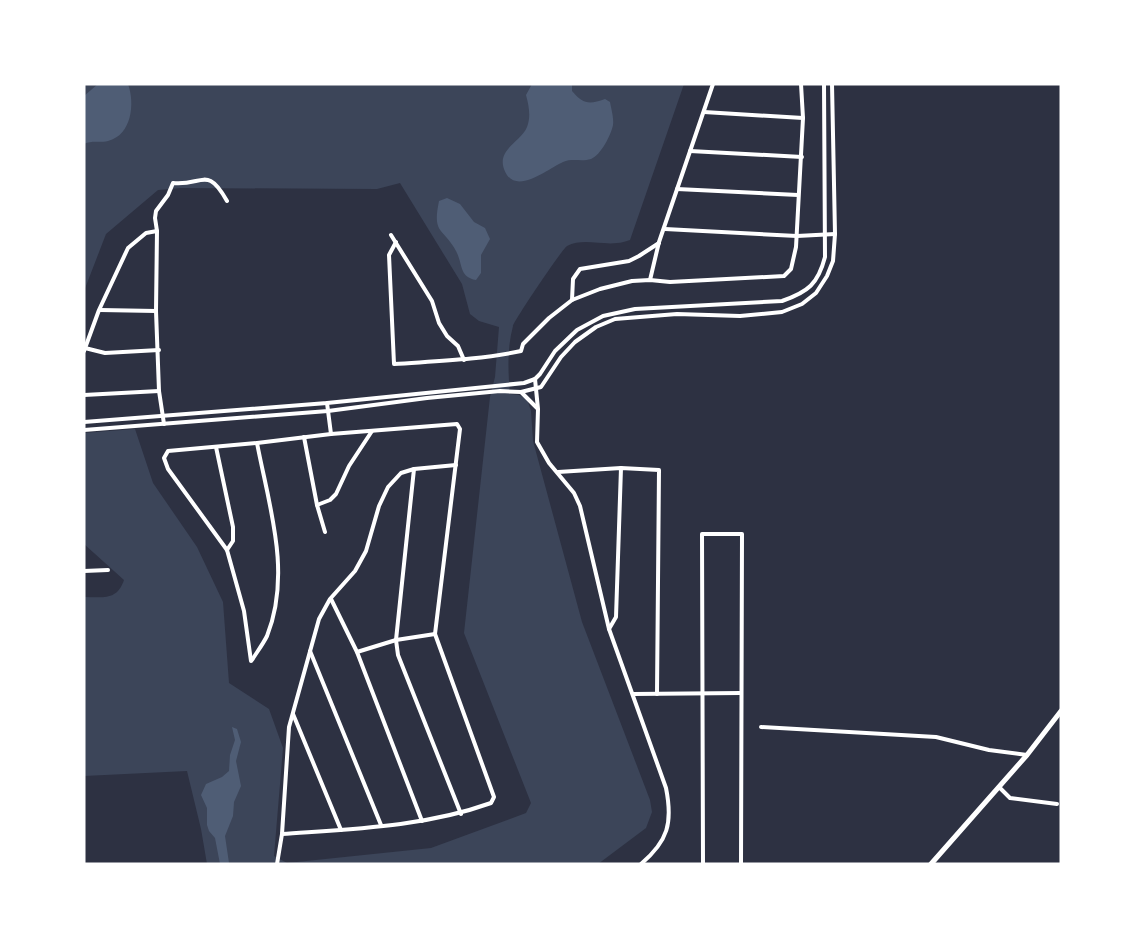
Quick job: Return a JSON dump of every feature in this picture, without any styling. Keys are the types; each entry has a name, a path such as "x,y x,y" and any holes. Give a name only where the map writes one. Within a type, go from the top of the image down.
{"main road":[{"path":"931,864 1027,755 1061,711"}],"street":[{"path":"650,280 659,242 713,84"},
{"path":"396,242 388,255 394,364 464,360 521,351 523,345 549,318 572,300 600,289 632,281 670,282 784,276 791,269 797,236 802,157 801,84"},
{"path":"84,422 327,403 524,383 535,379 540,374 555,351 565,341 590,322 603,316 635,309 782,301 798,296 811,287 820,274 825,256 824,84"},
{"path":"84,430 328,411 500,391 520,392 537,388 547,381 561,357 574,342 596,327 615,319 676,314 740,316 782,312 802,304 816,293 832,261 835,234 832,84"},
{"path":"704,112 803,118"},
{"path":"690,151 802,157"},
{"path":"164,424 159,391 156,211 168,195 173,183 182,184 199,179 210,180 218,185 227,201"},
{"path":"677,189 798,195"},
{"path":"664,229 797,236 835,234"},
{"path":"157,231 147,233 128,248 99,310 85,350 105,353 159,350"},
{"path":"391,235 432,301 439,323 447,336 458,346 464,360"},
{"path":"572,300 573,279 580,269 616,265 628,261 659,242"},
{"path":"99,310 156,311"},
{"path":"535,379 538,409 537,442 549,463 574,493 580,506 609,629 666,788 670,821 656,851 642,864"},
{"path":"84,395 159,391"},
{"path":"520,392 538,409"},
{"path":"327,403 331,434"},
{"path":"256,443 279,554 278,584 273,613 266,637 251,661 244,611 227,550 168,469 164,458 168,451 454,423 460,429 435,634 494,797 491,803 461,814 422,821 282,834"},
{"path":"317,505 330,500 336,494 349,466 372,431"},
{"path":"304,437 317,505 325,532"},
{"path":"216,447 232,527 232,541 227,550"},
{"path":"277,864 282,834 289,727 319,619 330,599 355,571 366,551 379,506 388,487 401,473 456,465"},
{"path":"557,472 621,468 659,470 657,694"},
{"path":"609,629 616,617 621,468"},
{"path":"414,470 396,640 398,655 461,814"},
{"path":"703,864 702,534 742,534 741,864"},
{"path":"84,571 108,570"},
{"path":"330,599 357,652 422,821"},
{"path":"357,652 396,640 435,634"},
{"path":"310,650 381,825"},
{"path":"633,694 741,693"},
{"path":"293,713 341,830"},
{"path":"761,727 936,737 989,750 1027,755"},
{"path":"999,787 1010,798 1057,804"}],"shaded area":[{"path":"84,84 684,84 630,240 620,243 579,242 567,246 515,321 510,343 508,369 510,394 527,399 531,411 533,441 582,622 650,800 652,812 646,828 598,864 207,864 187,771 84,776 84,597 113,595 124,580 84,544 84,433 135,429 153,483 197,547 223,602 229,683 269,709 283,748 274,856 287,863 431,848 526,813 531,803 464,633 499,327 479,321 470,314 462,284 400,183 377,189 181,188 158,190 106,234 84,291"},
{"path":"98,84 128,84 131,100 130,117 127,125 116,138 84,144 84,96"},
{"path":"532,84 572,84 572,91 583,101 590,103 605,99 610,102 613,125 605,144 595,157 566,161 532,179 515,181 504,169 504,156 527,127 529,111 526,95"},
{"path":"447,198 460,204 474,222 485,228 490,239 481,255 481,273 476,280 464,273 456,251 438,225 439,201"},
{"path":"232,727 237,729 241,742 236,761 241,786 225,836 229,863 220,864 215,838 207,825 207,808 201,795 206,784 229,771 230,755 235,740"}]}
